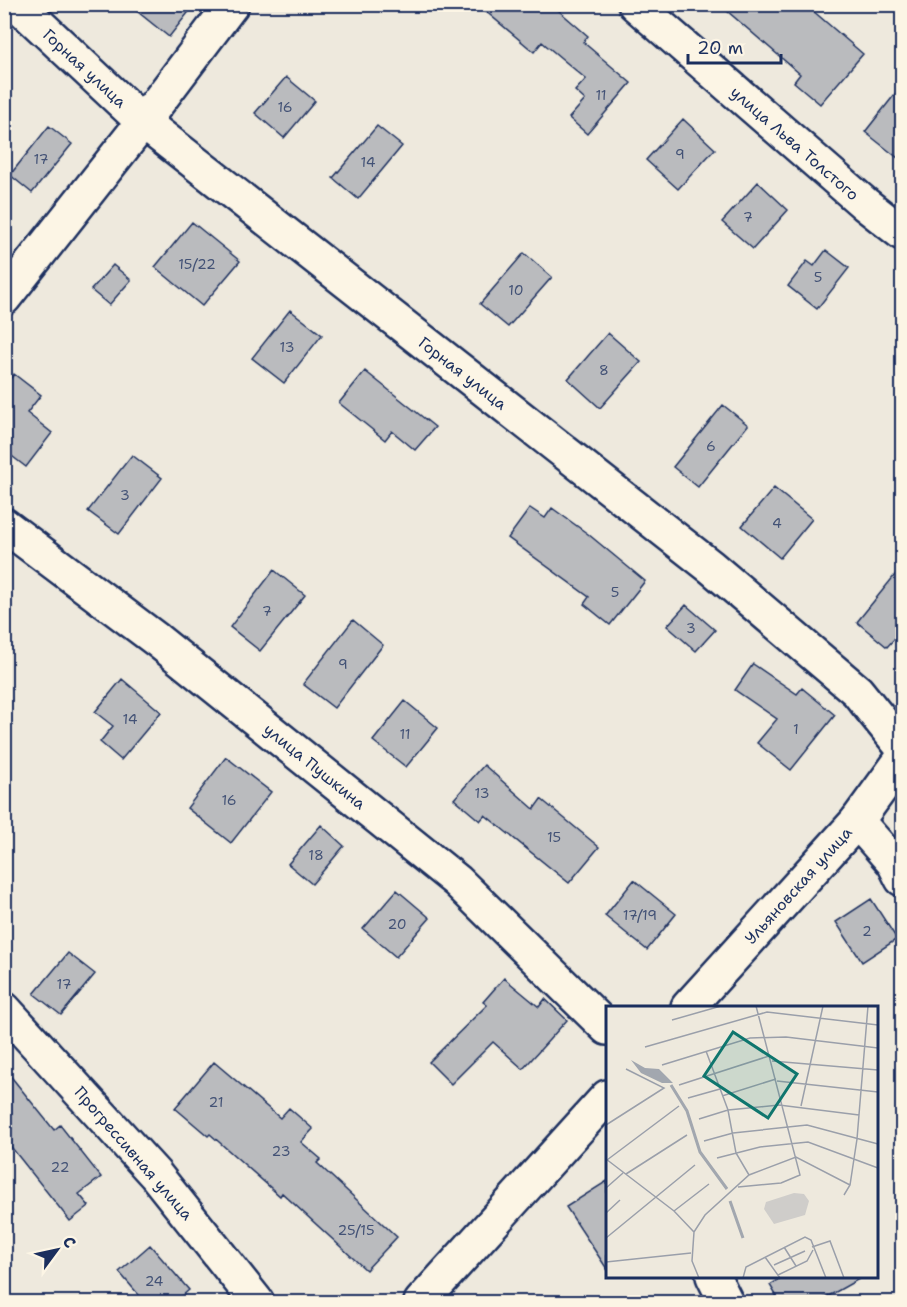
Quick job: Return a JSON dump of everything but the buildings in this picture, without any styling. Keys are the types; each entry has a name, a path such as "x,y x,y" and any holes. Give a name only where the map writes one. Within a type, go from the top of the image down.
{"street":[{"name":"Горная улица","path":"16,4 143,122 711,567 857,691 903,747"},
{"path":"4,298 143,122 231,4"},
{"name":"улица Льва Толстого","path":"635,4 865,204 903,233"},
{"name":"улица Пушкина","path":"4,525 157,640 457,881 606,1027"},
{"name":"Ульяновская улица","path":"689,1006 857,821 903,759"},
{"path":"857,821 894,863 903,879"},
{"name":"Прогрессивная улица","path":"4,1009 155,1174 257,1302"},
{"path":"421,1302 606,1098"},
{"path":"714,1277 726,1302"}]}
